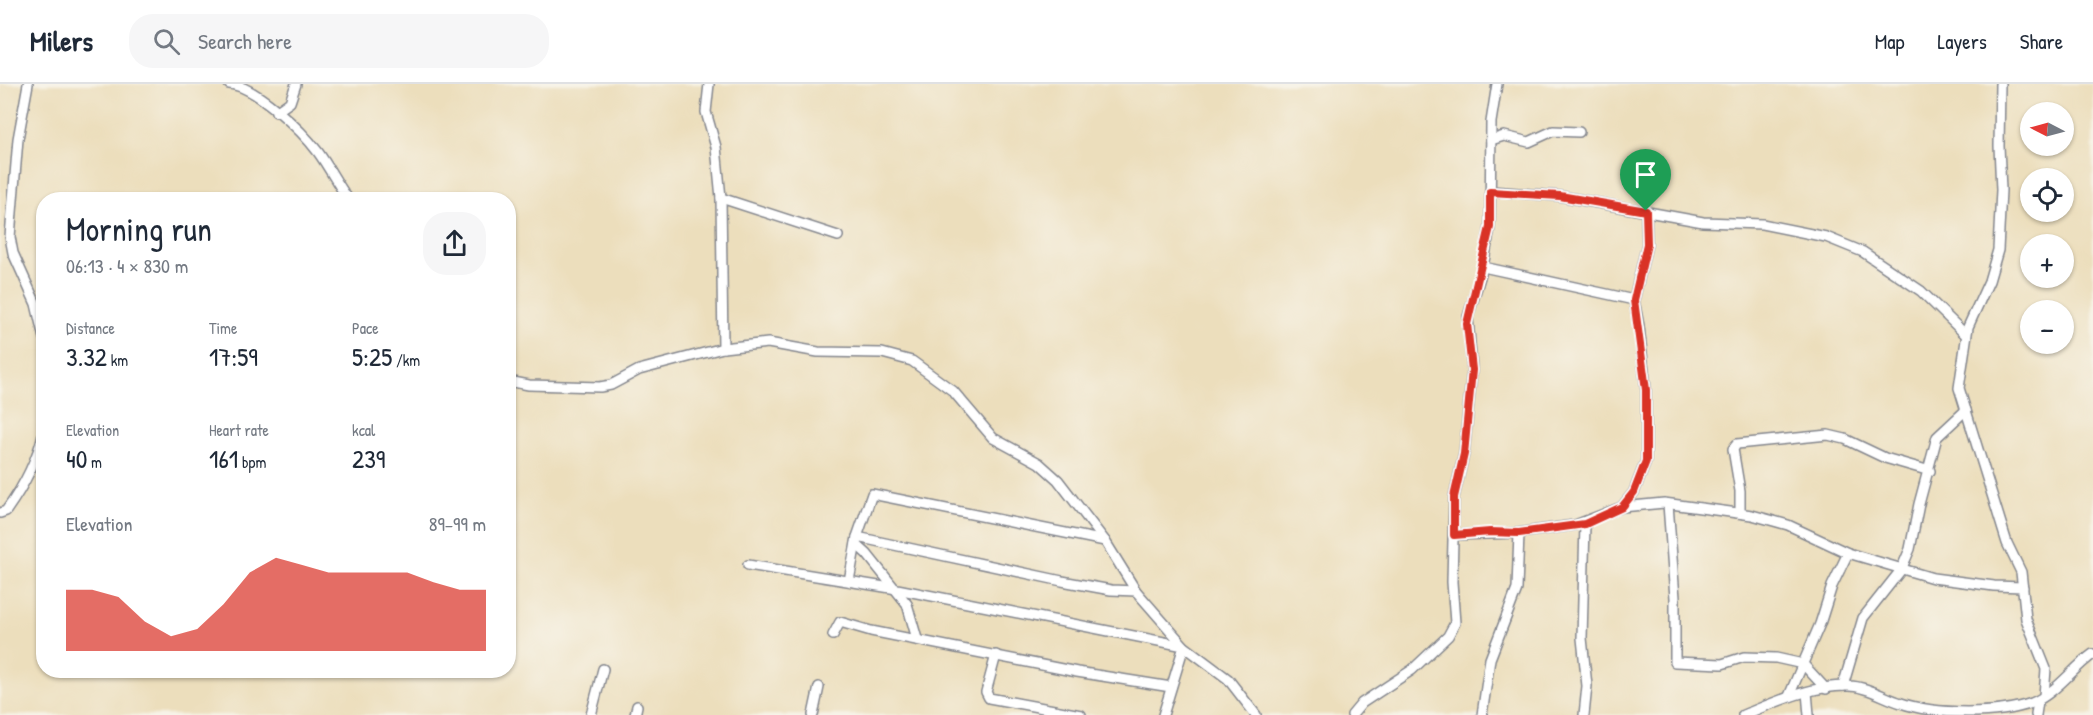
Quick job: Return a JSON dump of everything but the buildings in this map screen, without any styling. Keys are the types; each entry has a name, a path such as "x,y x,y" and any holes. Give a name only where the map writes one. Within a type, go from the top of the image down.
{"street":[{"path":"28,84 18,139 10,237 13,253 36,304"},
{"path":"229,84 235,84 253,93 276,112 316,150 344,192"},
{"path":"276,112 290,102 296,84"},
{"path":"709,84 706,112 716,147 722,198 723,348"},
{"path":"1352,715 1362,703 1412,670 1453,630 1455,623 1452,585 1454,497 1464,454 1472,370 1467,324 1483,267 1490,227 1491,140 1497,84"},
{"path":"2000,84 2001,190 1998,250 1992,273 1973,313 1966,335 1959,388 2007,543 2021,572 2026,619 2046,669 2036,715"},
{"path":"1491,140 1504,136 1529,142 1553,131 1579,132"},
{"path":"1490,192 1560,196 1703,222 1791,228 1826,237 1863,252 1920,291 1966,335"},
{"path":"722,198 838,236"},
{"path":"1622,507 1634,492 1646,461 1646,390 1634,300 1647,244 1646,211"},
{"path":"1483,267 1634,300"},
{"path":"516,383 600,387 611,385 639,370 723,348 768,343 818,352 882,353 912,361 953,391 993,438 1039,463 1058,480 1105,541 1136,591 1184,646 1228,679 1256,715"},
{"path":"1843,686 1863,618 1901,570 1910,549 1918,504 1930,471 1938,435 1966,410"},
{"path":"1740,513 1740,491 1733,449 1737,444 1827,435 1845,439 1885,458 1930,471"},
{"path":"0,513 6,511 28,476 36,458"},
{"path":"849,581 856,541 872,494 1105,541"},
{"path":"1454,535 1490,532 1519,533 1585,524 1622,507 1668,504 1740,513 1782,523 1848,553 1901,570 1962,582 2023,586"},
{"path":"1668,504 1675,598 1675,662 1722,664 1739,657 1766,657 1803,664 1826,689"},
{"path":"1584,715 1587,686 1582,638 1585,524"},
{"path":"1482,715 1490,659 1517,589 1519,533"},
{"path":"856,541 877,541 1062,581 1111,590 1136,591"},
{"path":"856,541 897,589 910,609 917,639"},
{"path":"876,565 877,541"},
{"path":"1789,696 1820,624 1832,585 1848,553"},
{"path":"748,565 897,589 1184,646"},
{"path":"833,635 840,622 871,631 1077,672 1171,687"},
{"path":"1163,715 1184,646"},
{"path":"1743,715 1789,696 1843,686 1856,687 1907,705 1949,714 2015,707 2041,698 2093,654"},
{"path":"996,655 986,692 989,698 1082,715"},
{"path":"591,715 603,669"},
{"path":"813,715 819,687"},
{"path":"1807,692 1809,715"}],"route":[{"path":"1490,192 1560,196 1646,211 1647,244 1634,300 1646,390 1646,461 1634,492 1622,507 1585,524 1519,533 1490,532 1454,535 1454,497 1465,447 1466,412 1472,370 1467,324 1483,267 1490,227 1490,192"}]}
